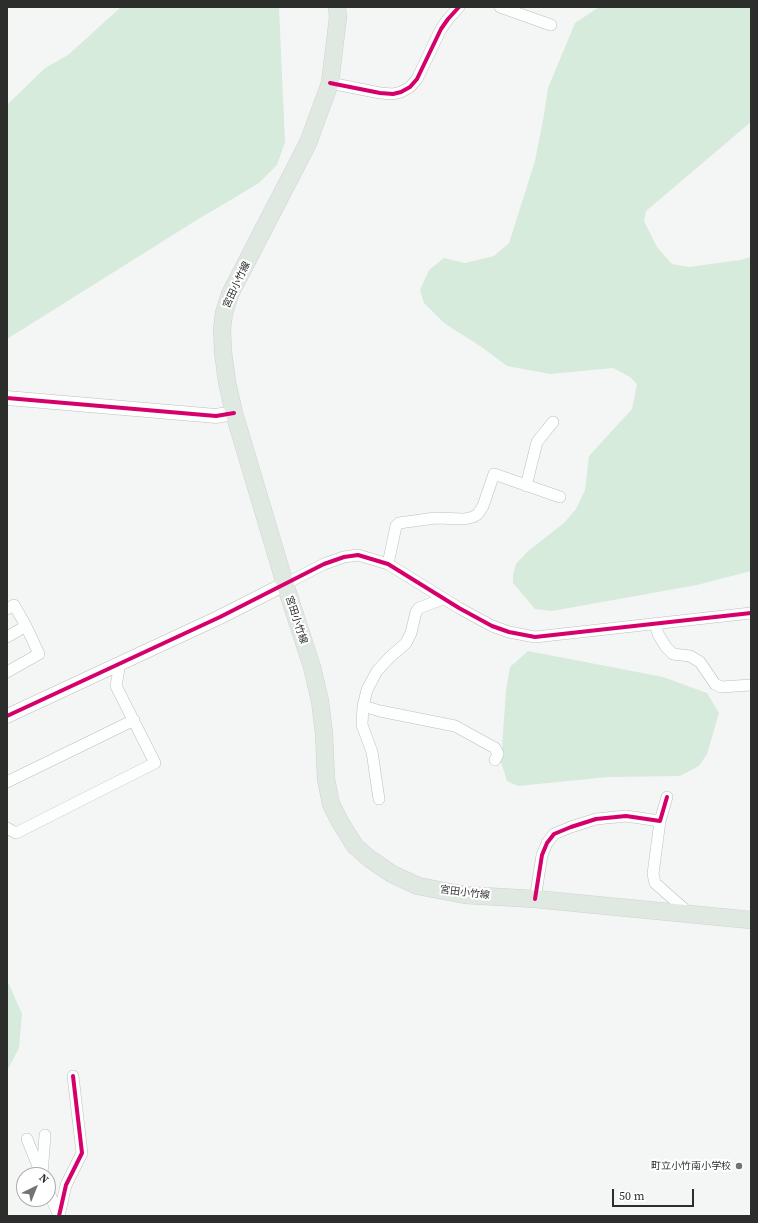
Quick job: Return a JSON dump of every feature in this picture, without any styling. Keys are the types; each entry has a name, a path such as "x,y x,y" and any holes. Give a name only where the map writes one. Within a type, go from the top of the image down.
{"main road":[{"name":"宮田小竹線","path":"337,7 338,17 330,83 308,142 230,294 224,313 222,329 227,382 234,413 285,584 312,667 320,701 324,733 326,779 331,804 355,846 370,859 392,874 418,886 465,894 535,899 751,920"}],"street":[{"path":"330,83 380,93 393,94 410,87 417,79 441,29 448,18 459,7"},
{"path":"500,7 552,25"},
{"path":"7,398 216,416 234,413"},
{"path":"526,486 537,442 553,422"},
{"path":"388,564 396,526 399,523 435,518 464,519 473,517 478,514 482,506 494,474 560,497"},
{"path":"7,716 220,617 324,564 358,554 388,564 443,599 492,626 509,632 535,637 751,613"},
{"path":"379,799 372,752 362,724 363,706 367,690 377,671 406,643 411,632 416,612 419,608 443,599"},
{"path":"7,609 14,605 39,654 7,672"},
{"path":"655,624 658,634 666,647 673,654 690,656 700,662 715,684 721,687 751,685"},
{"path":"7,637 26,626"},
{"path":"7,828 16,833 155,764 116,686 120,663"},
{"path":"363,706 380,711 455,726 495,748 498,754 495,760"},
{"path":"7,782 134,720"},
{"path":"667,797 660,821 653,874 655,883 690,914"},
{"path":"535,899 542,855 547,843 554,834 571,826 596,819 626,816 660,821"},
{"path":"59,1216 66,1185 82,1153 73,1076"},
{"path":"43,1167 45,1135"},
{"path":"27,1139 39,1167"}],"green space":[{"path":"121,7 279,7 285,142 277,165 259,183 192,223 7,339 7,105 45,68 68,55"},
{"path":"599,7 751,7 751,122 646,211 644,221 657,247 672,264 689,267 740,260 751,257 751,571 697,585 552,611 535,609 513,583 513,574 516,564 527,552 564,523 576,509 585,490 589,456 632,409 637,384 630,377 613,368 550,374 507,366 480,346 444,323 424,303 420,290 429,270 444,258 465,263 494,256 509,243 535,161 548,88 575,23"},
{"path":"528,651 663,677 707,693 719,713 707,754 699,766 680,776 608,777 518,786 507,781 501,762 506,690 510,667"},
{"path":"7,982 22,1014 19,1048 7,1071"}],"cycle path":[{"path":"330,83 380,93 393,94 410,87 417,79 441,29 459,7"},
{"path":"7,398 216,416 234,413"},
{"path":"7,716 220,617 324,564 344,557 358,555 388,564 459,608 492,626 509,632 535,637 751,613"},
{"path":"535,899 542,855 547,843 554,834 596,819 626,816 660,821 667,797"},
{"path":"59,1216 66,1185 82,1153 73,1076"}],"place":[{"name":"町立小竹南小学校","path":"739,1166"}]}
